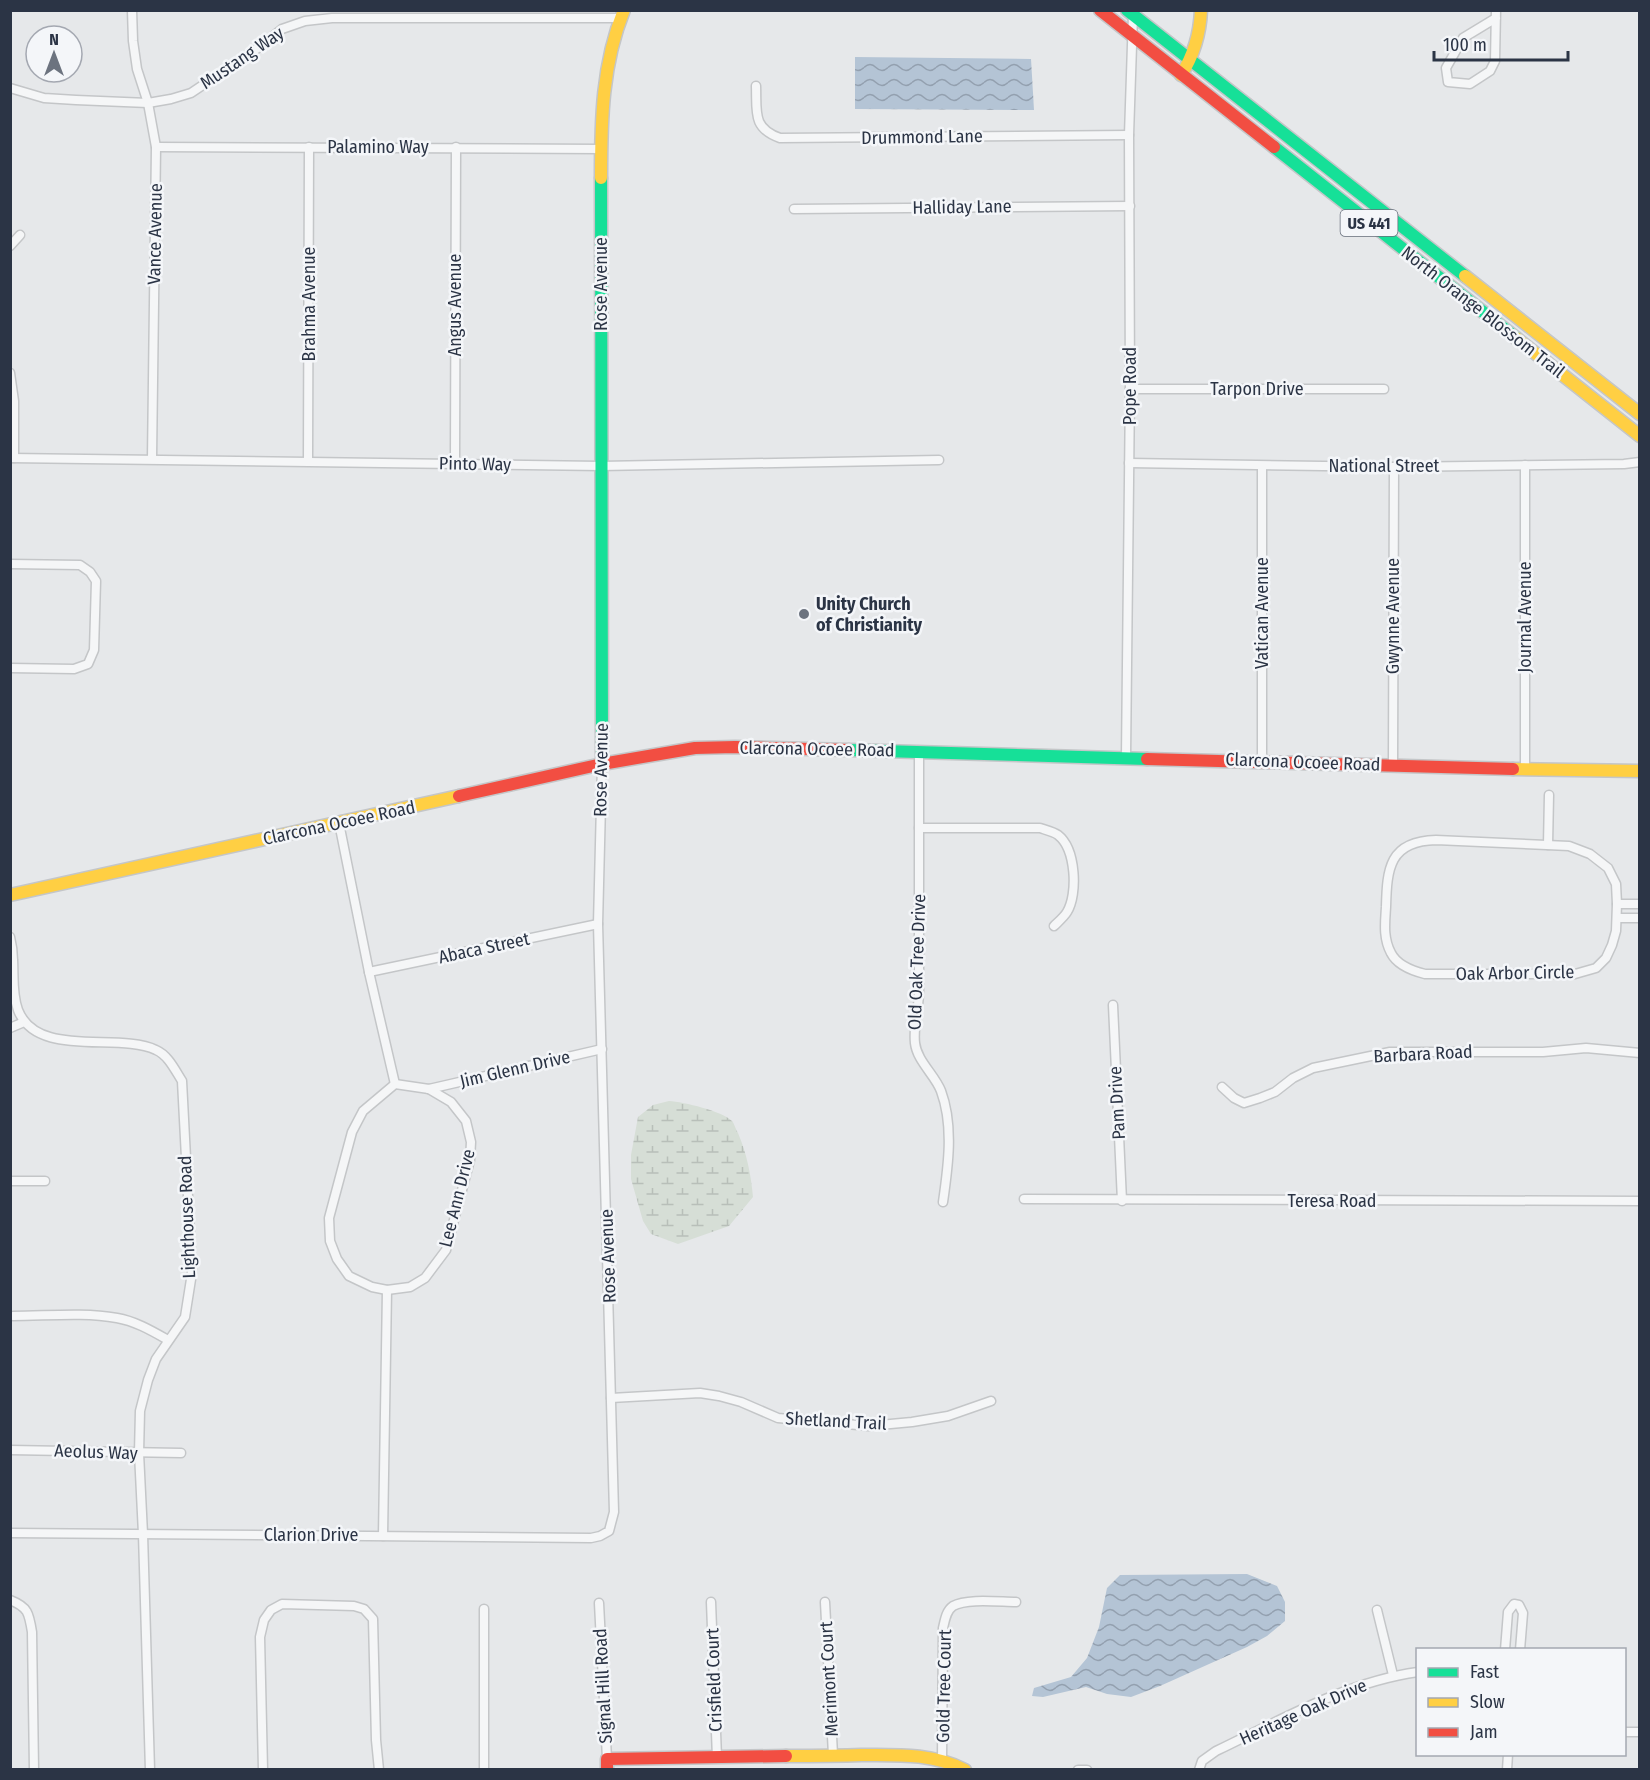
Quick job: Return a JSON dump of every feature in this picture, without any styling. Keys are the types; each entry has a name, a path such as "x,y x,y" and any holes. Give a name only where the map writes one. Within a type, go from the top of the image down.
{"main road":[{"name":"North Orange Blossom Trail","path":"1100,10 1640,436"},
{"path":"1181,75 1191,60 1199,33 1201,10"},
{"name":"North Orange Blossom Trail","path":"1130,13 1640,414"},
{"name":"Rose Avenue","path":"602,764 601,149 604,85 622,14"},
{"name":"Clarcona Ocoee Road","path":"10,895 602,764 696,748 920,751 1640,771"},
{"path":"607,1764 717,1758 889,1755 942,1760 965,1770"}],"street":[{"name":"Vance Avenue","path":"132,10 137,69 148,103 156,147 152,459"},
{"name":"Pope Road","path":"1126,757 1132,36 1130,13"},
{"name":"Mustang Way","path":"10,88 44,98 148,103 191,93 282,29 305,21 442,14 622,14"},
{"path":"1496,14 1495,61 1490,71 1470,84 1448,82 1446,68 1463,38 1496,14"},
{"name":"Drummond Lane","path":"756,86 760,125 768,134 780,138 1130,135"},
{"name":"Palamino Way","path":"156,147 601,149"},
{"name":"Brahma Avenue","path":"308,461 309,147"},
{"name":"Angus Avenue","path":"455,463 456,147"},
{"name":"Halliday Lane","path":"794,209 1130,206"},
{"path":"10,246 20,236"},
{"path":"1424,266 1437,255"},
{"path":"10,373 14,402 12,458"},
{"name":"Tarpon Drive","path":"1130,389 1384,389"},
{"name":"Pinto Way","path":"12,458 601,466 939,460"},
{"name":"National Street","path":"1129,463 1394,467 1640,462"},
{"name":"Journal Avenue","path":"1525,465 1525,769"},
{"name":"Vatican Avenue","path":"1262,466 1262,761"},
{"name":"Gwynne Avenue","path":"1393,765 1394,467"},
{"path":"10,564 80,565 90,572 96,581 94,650 88,664 74,669 10,668"},
{"name":"Old Oak Tree Drive","path":"920,751 920,992 915,1045 941,1090 945,1105 949,1131 948,1171 943,1202"},
{"name":"Rose Avenue","path":"602,764 598,924 614,1512 609,1531"},
{"path":"1548,845 1550,795"},
{"path":"339,824 369,972 395,1084 363,1111 352,1132 329,1218 330,1241 337,1259 350,1276 372,1287 387,1290 383,1536"},
{"path":"920,828 1040,828 1058,835 1069,849 1074,890 1067,912 1054,926"},
{"name":"Oak Arbor Circle","path":"1420,841 1569,846 1590,854 1608,868 1616,884 1617,904 1612,945 1606,958 1596,968 1575,974 1425,974 1409,970 1391,955 1385,935 1387,878 1391,863 1395,855 1407,846 1420,841"},
{"path":"1617,904 1640,904"},
{"path":"1617,918 1640,918"},
{"name":"Abaca Street","path":"369,972 598,924"},
{"path":"10,937 13,958 12,987 17,1009 24,1022 10,1028"},
{"name":"Pam Drive","path":"1113,1005 1122,1201"},
{"name":"Lighthouse Road","path":"24,1022 42,1034 63,1041 130,1043 157,1050 171,1062 182,1081 192,1274 185,1317 156,1359 140,1412 139,1453 150,1770"},
{"name":"Barbara Road","path":"1222,1087 1234,1098 1244,1103 1275,1092 1293,1078 1313,1068 1390,1052 1543,1052 1586,1048 1640,1053"},
{"name":"Jim Glenn Drive","path":"429,1089 602,1049"},
{"name":"Lee Ann Drive","path":"387,1290 410,1287 425,1278 446,1250 470,1160 471,1142 466,1121 451,1102 429,1089 395,1084"},
{"path":"10,1181 45,1181"},
{"name":"Teresa Road","path":"1024,1200 1640,1201"},
{"path":"13,1316 118,1318 139,1325 168,1340"},
{"name":"Shetland Trail","path":"611,1398 700,1394 741,1402 778,1418 869,1426 948,1416 991,1401"},
{"name":"Aeolus Way","path":"10,1450 181,1453"},
{"name":"Clarion Drive","path":"10,1533 591,1538 609,1531"},
{"path":"10,1600 23,1605 30,1616 34,1770"},
{"name":"Crisfield Court","path":"711,1602 717,1758"},
{"name":"Merimont Court","path":"825,1602 833,1755"},
{"name":"Gold Tree Court","path":"942,1760 946,1616 952,1606 967,1602 1016,1602"},
{"name":"Signal Hill Road","path":"599,1603 607,1764"},
{"path":"263,1770 261,1637 264,1620 271,1610 282,1604 354,1605 364,1609 373,1619 378,1770"},
{"path":"1505,1648 1508,1612 1514,1604 1519,1605 1523,1613 1520,1648"},
{"path":"484,1609 484,1770"},
{"path":"1377,1610 1393,1676"},
{"name":"Heritage Oak Drive","path":"1199,1770 1202,1761 1227,1746 1343,1691 1393,1676 1416,1672"},
{"path":"1078,1770 1087,1770"}],"green space":[{"path":"669,1101 712,1111 732,1121 746,1157 753,1197 729,1226 678,1244 651,1234 643,1221 631,1179 631,1155 638,1117 653,1105"}],"water":[{"path":"855,57 1031,59 1034,110 855,109"},
{"path":"1247,1574 1277,1586 1285,1602 1285,1621 1267,1636 1247,1647 1131,1697 1107,1694 1086,1687 1043,1697 1032,1696 1034,1688 1071,1677 1087,1658 1099,1627 1107,1588 1120,1575"}],"traffic: fast":[{"path":"1127,10 1465,276"},
{"path":"1274,147 1516,338"},
{"path":"601,178 602,764"},
{"path":"849,750 1147,759"}],"traffic: slow":[{"path":"601,178 604,92 611,51 624,10"},
{"path":"1181,75 1196,44 1201,10"},
{"path":"1465,276 1640,414"},
{"path":"1516,338 1640,436"},
{"path":"1513,769 1640,771"},
{"path":"10,895 459,796"},
{"path":"786,1756 914,1756 940,1760 965,1770"}],"traffic: jam":[{"path":"1100,10 1274,147"},
{"path":"459,796 602,764 695,748 849,750"},
{"path":"1147,759 1513,769"},
{"path":"607,1770 607,1759 786,1756"}],"place":[{"name":"Unity Church of Christianity","path":"804,614"}]}
